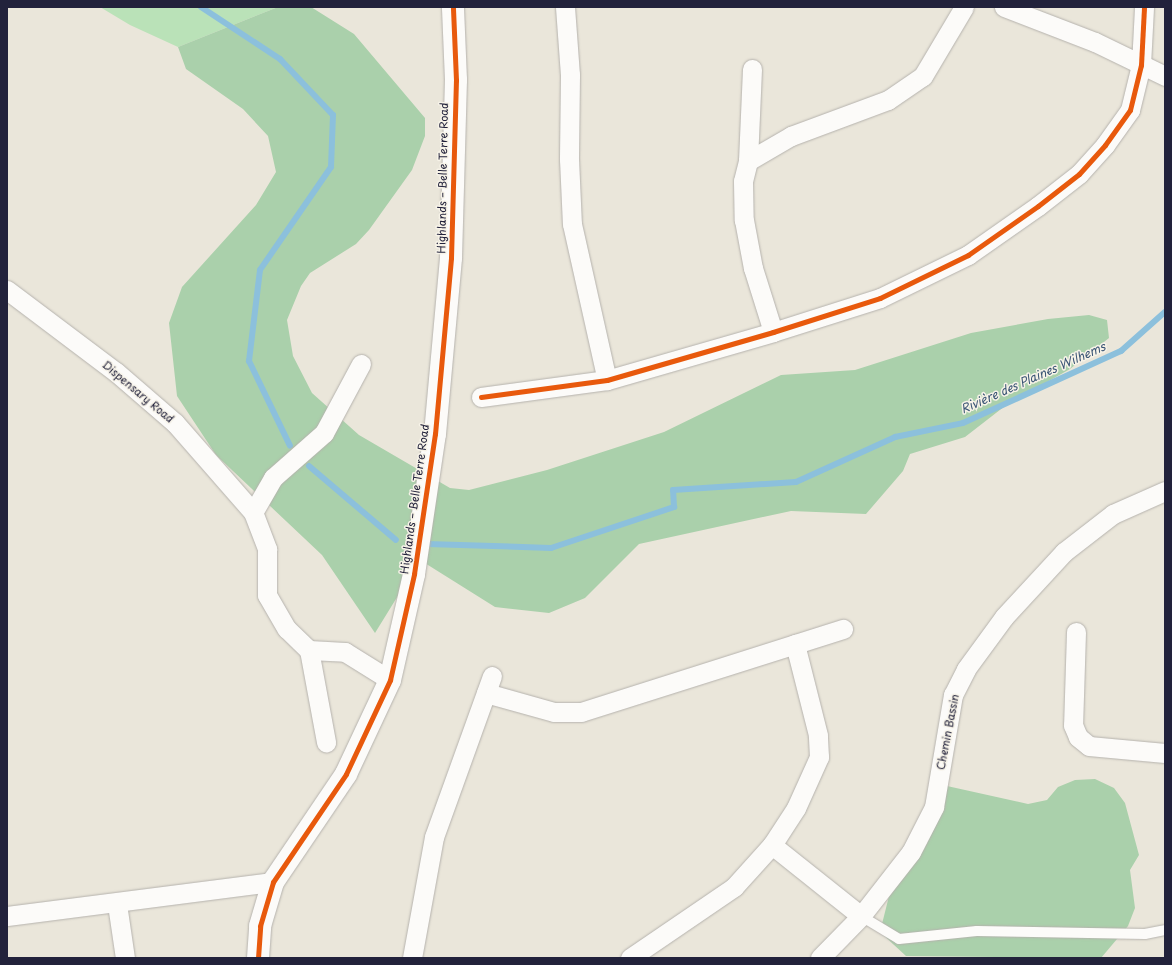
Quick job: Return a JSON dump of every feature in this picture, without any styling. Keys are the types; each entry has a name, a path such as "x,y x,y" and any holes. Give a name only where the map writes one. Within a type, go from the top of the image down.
{"street":[{"name":"Highlands – Belle Terre Road","path":"258,958 260,926 273,882 346,774 390,680 414,574 435,434 451,258 456,80 453,7"},
{"path":"565,7 570,75 569,159 572,224 607,380"},
{"path":"748,161 791,136 888,100 924,76 964,7"},
{"path":"1004,7 1095,42 1165,76"},
{"path":"481,397 607,380 772,332 880,298 968,255 1038,206 1079,174 1105,145 1130,110 1141,65 1144,7"},
{"path":"752,69 748,161 743,181 744,220 752,268 772,332"},
{"name":"Dispensary Road","path":"7,290 116,372 175,423 254,512 267,549 267,595 287,629 309,650"},
{"path":"254,512 273,478 324,433 361,364"},
{"name":"Chemin Bassin","path":"820,958 861,916 911,852 934,807 953,695 966,669 1004,617 1064,552 1113,514 1164,496"},
{"path":"412,958 434,837 489,685 554,712 581,712 843,629"},
{"path":"1076,632 1073,725 1078,736 1089,746 1165,753"},
{"path":"630,958 734,887 772,845 796,808 819,757 818,735 795,644"},
{"path":"326,742 309,650 345,652 390,680"},
{"path":"772,845 861,916"},
{"path":"7,916 117,904 273,882"},
{"path":"117,904 125,958"}],"lane":[{"path":"861,916 899,939 977,930 1145,934 1165,930"}],"green space":[{"path":"100,7 278,7 178,47 130,25"},
{"path":"278,7 311,7 354,34 425,118 425,136 412,170 369,230 356,244 310,273 301,286 287,320 293,356 312,393 359,435 450,488 469,490 547,470 664,432 781,375 855,370 971,333 1048,319 1089,315 1107,320 1109,338 1070,369 1005,406 965,437 910,454 903,471 866,514 791,511 639,544 585,598 549,613 495,607 420,560 375,633 322,555 216,455 177,396 169,323 182,287 256,205 276,172 268,136 243,109 186,69 178,47"},
{"path":"1095,779 1114,788 1125,803 1139,855 1130,870 1135,908 1128,926 1101,958 906,956 880,932 898,860 947,786 1028,804 1047,800 1058,787 1075,780"}],"waterway":[{"name":"Rivière des Plaines Wilhems","path":"201,7 280,59 333,115 331,167 260,270 249,361 290,446"},
{"name":"Rivière des Plaines Wilhems","path":"427,544 551,548 674,507 673,490 796,482 895,437 963,423 1121,351 1165,312"},
{"name":"Rivière des Plaines Wilhems","path":"309,466 396,540"}],"cycle path":[{"path":"258,958 260,926 273,882 346,774 390,680 414,574 435,434 451,258 456,80 453,7"},
{"path":"481,397 607,380 773,332 880,298 968,255 1038,206 1079,174 1105,145 1130,110 1141,65 1144,7"}]}
